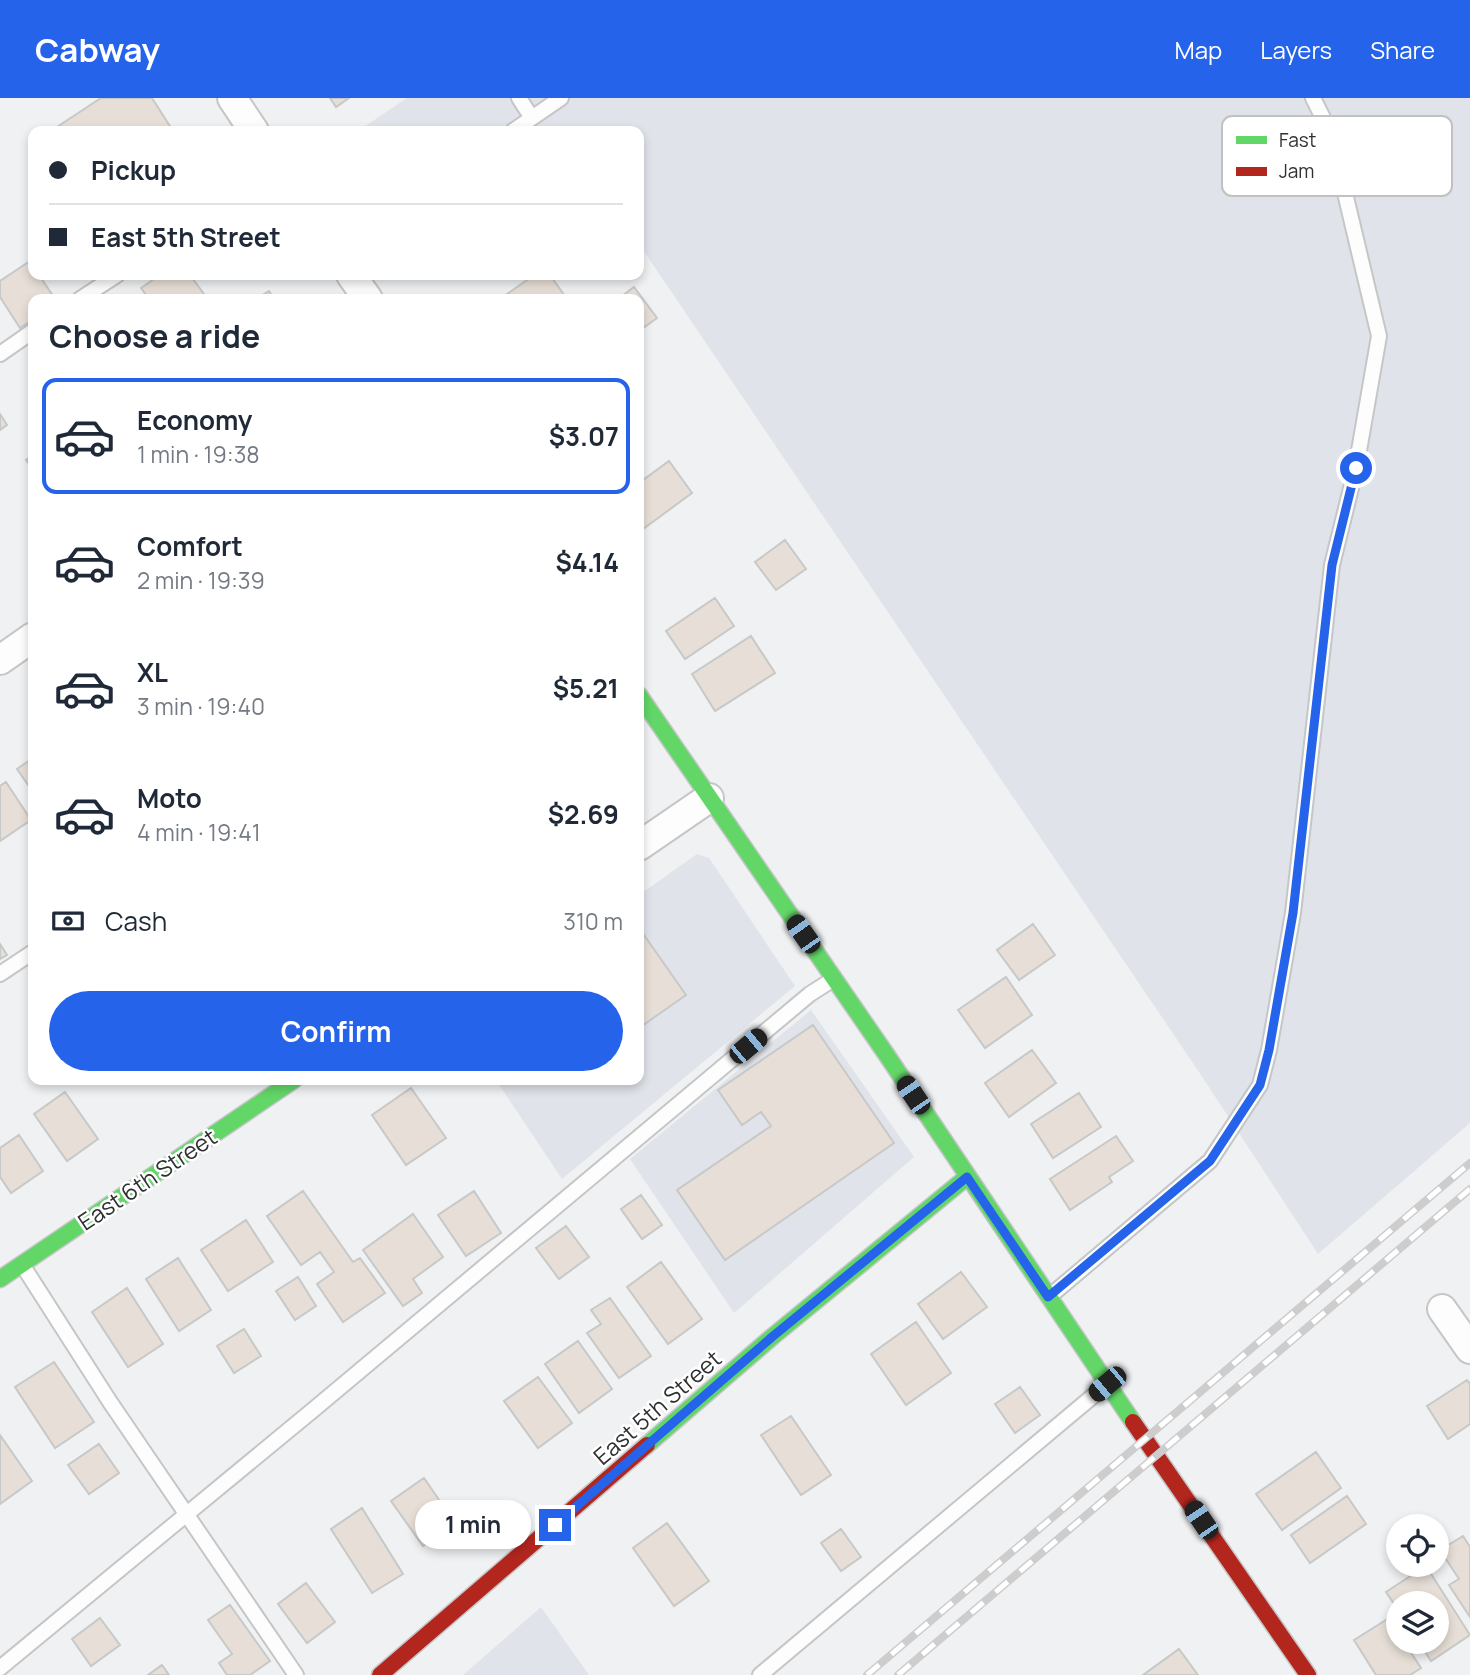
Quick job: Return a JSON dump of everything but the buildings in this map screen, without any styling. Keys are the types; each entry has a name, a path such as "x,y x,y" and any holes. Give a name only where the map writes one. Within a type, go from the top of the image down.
{"street":[{"path":"232,98 251,126"},
{"path":"0,660 28,640"},
{"path":"644,702 1308,1675"},
{"path":"644,843 709,798"},
{"name":"East 6th Street","path":"0,1279 287,1085"},
{"name":"East 5th Street","path":"380,1675 772,1337 967,1177"},
{"path":"1442,1309 1470,1349"}],"lane":[{"path":"519,98 533,118"},
{"path":"521,126 561,98"},
{"path":"1313,98 1322,116"},
{"path":"1048,1297 1210,1161 1260,1085 1269,1050 1293,913 1332,565 1356,468 1379,336 1346,196"},
{"path":"88,294 109,280"},
{"path":"0,354 28,334"},
{"path":"0,974 28,954"},
{"path":"0,1668 810,994 834,979"},
{"path":"22,1264 110,1402 296,1675"},
{"path":"760,1675 1107,1384"}],"shaded area":[{"path":"407,98 1470,98 1470,1123 1318,1254 1201,1075 644,251 644,126 365,126"},
{"path":"697,854 709,858 795,986 562,1179 499,1085 644,1085 644,891"},
{"path":"811,1010 914,1157 734,1313 630,1159"},
{"path":"541,1607 589,1675 463,1675"}],"railway":[{"path":"867,1675 1470,1163"},
{"path":"898,1675 1470,1189"}],"traffic: fast":[{"path":"644,702 886,1054 1133,1422"},
{"path":"0,1279 287,1085"},
{"path":"647,1445 772,1337 967,1177"}],"traffic: jam":[{"path":"1133,1422 1308,1675"},
{"path":"380,1675 647,1445"}],"route":[{"path":"555,1525 772,1337 967,1177 1048,1297 1210,1161 1260,1085 1269,1050 1293,913 1332,565 1356,468"}]}
